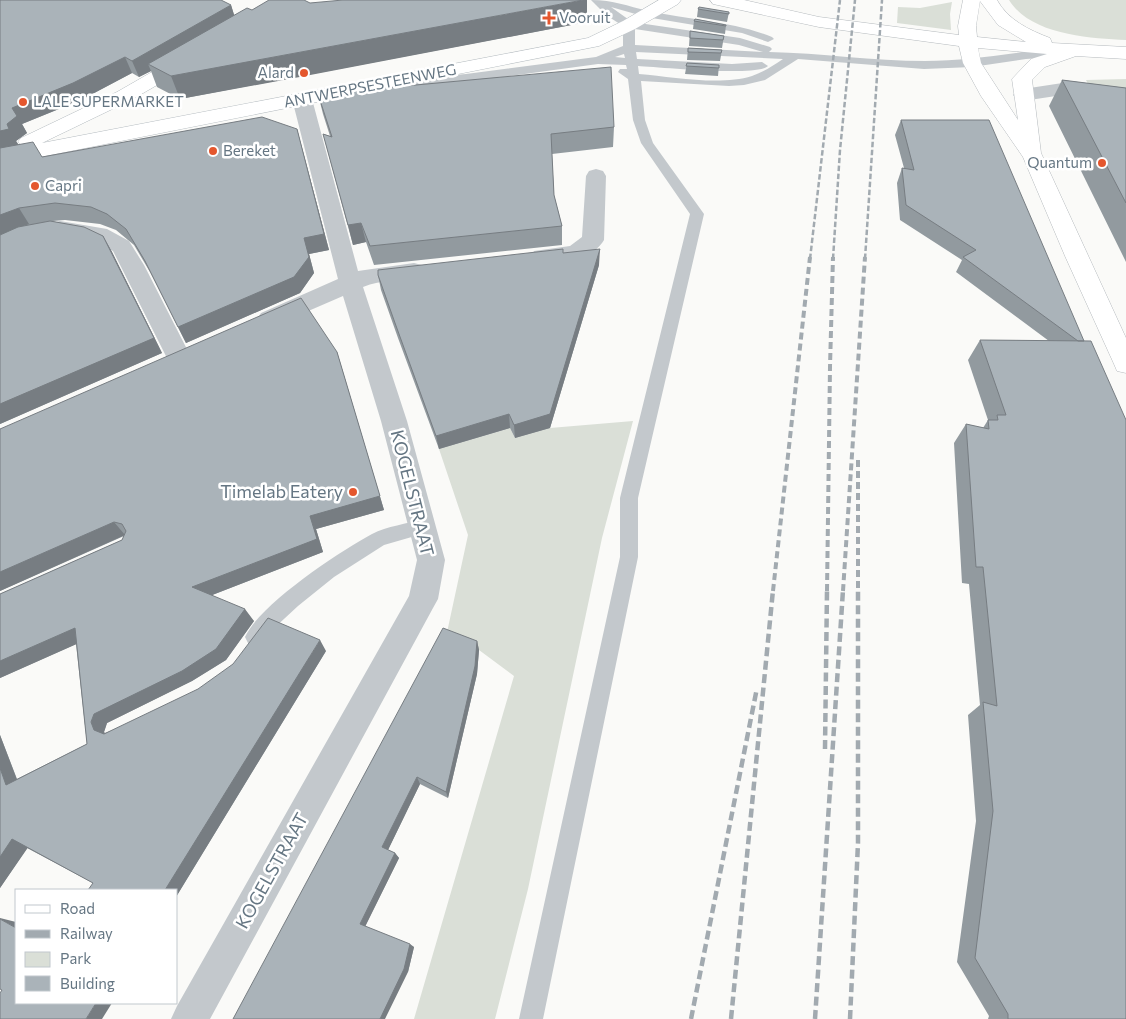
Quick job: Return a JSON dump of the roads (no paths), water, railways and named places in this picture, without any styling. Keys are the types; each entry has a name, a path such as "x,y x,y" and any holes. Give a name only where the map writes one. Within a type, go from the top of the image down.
{"main road":[{"name":"ANTWERPSESTEENWEG","path":"0,156 302,99 598,40 629,25 672,0"},
{"path":"719,0 808,20 967,41 1079,51 1126,53"},
{"path":"972,0 968,16 967,41 972,63 991,96 1033,156 1076,256 1126,364"},
{"path":"988,0 998,16 1019,31 1047,43 1079,51"},
{"path":"1033,156 1022,90 1022,78 1027,71 1038,63 1079,51"},
{"path":"0,156 124,96 199,53"},
{"name":"ANTWERPSESTEENWEG","path":"124,96 117,104 113,118 127,127 141,129"}],"street":[{"path":"1022,90 1039,94 1069,88 1126,96"},
{"name":"KOGELSTRAAT","path":"190,1019 423,599 431,560 394,421 350,284 302,99"},
{"path":"519,259 576,253 593,240 596,176"},
{"path":"0,247 22,235 60,228 99,234 121,246 133,265 180,358"},
{"path":"252,327 367,276 434,268"}],"lane":[{"path":"598,0 646,14 744,30 780,45 795,56"},
{"path":"598,0 610,14 629,25 740,42 795,56"},
{"path":"531,1019 629,557 629,498 697,214 647,143 639,120 629,48 629,25"},
{"path":"598,60 629,48 741,55 795,56 924,65 972,63 1026,55 1079,51"},
{"path":"360,87 466,78 598,60 732,68 763,66 795,56"},
{"path":"598,60 634,77 727,83 754,80 780,68 795,56"},
{"path":"244,653 264,625 328,571 379,539 423,527"}],"railway":[{"path":"810,259 840,0"},
{"path":"833,259 840,150 855,0"},
{"path":"865,259 882,0"},
{"path":"773,591 810,257"},
{"path":"827,591 833,257"},
{"path":"843,591 865,257"},
{"path":"850,1019 858,843 858,460"},
{"path":"731,1019 773,590"},
{"path":"825,749 827,590"},
{"path":"815,1019 843,590"},
{"path":"691,1019 757,688"}],"place":[{"name":"Vooruit","path":"549,18"},
{"name":"Alard","path":"304,73"},
{"name":"LALE SUPERMARKET","path":"23,102"},
{"name":"Bereket","path":"213,151"},
{"name":"Quantum","path":"1102,163"},
{"name":"Capri","path":"35,186"},
{"name":"Timelab Eatery","path":"353,492"}]}
